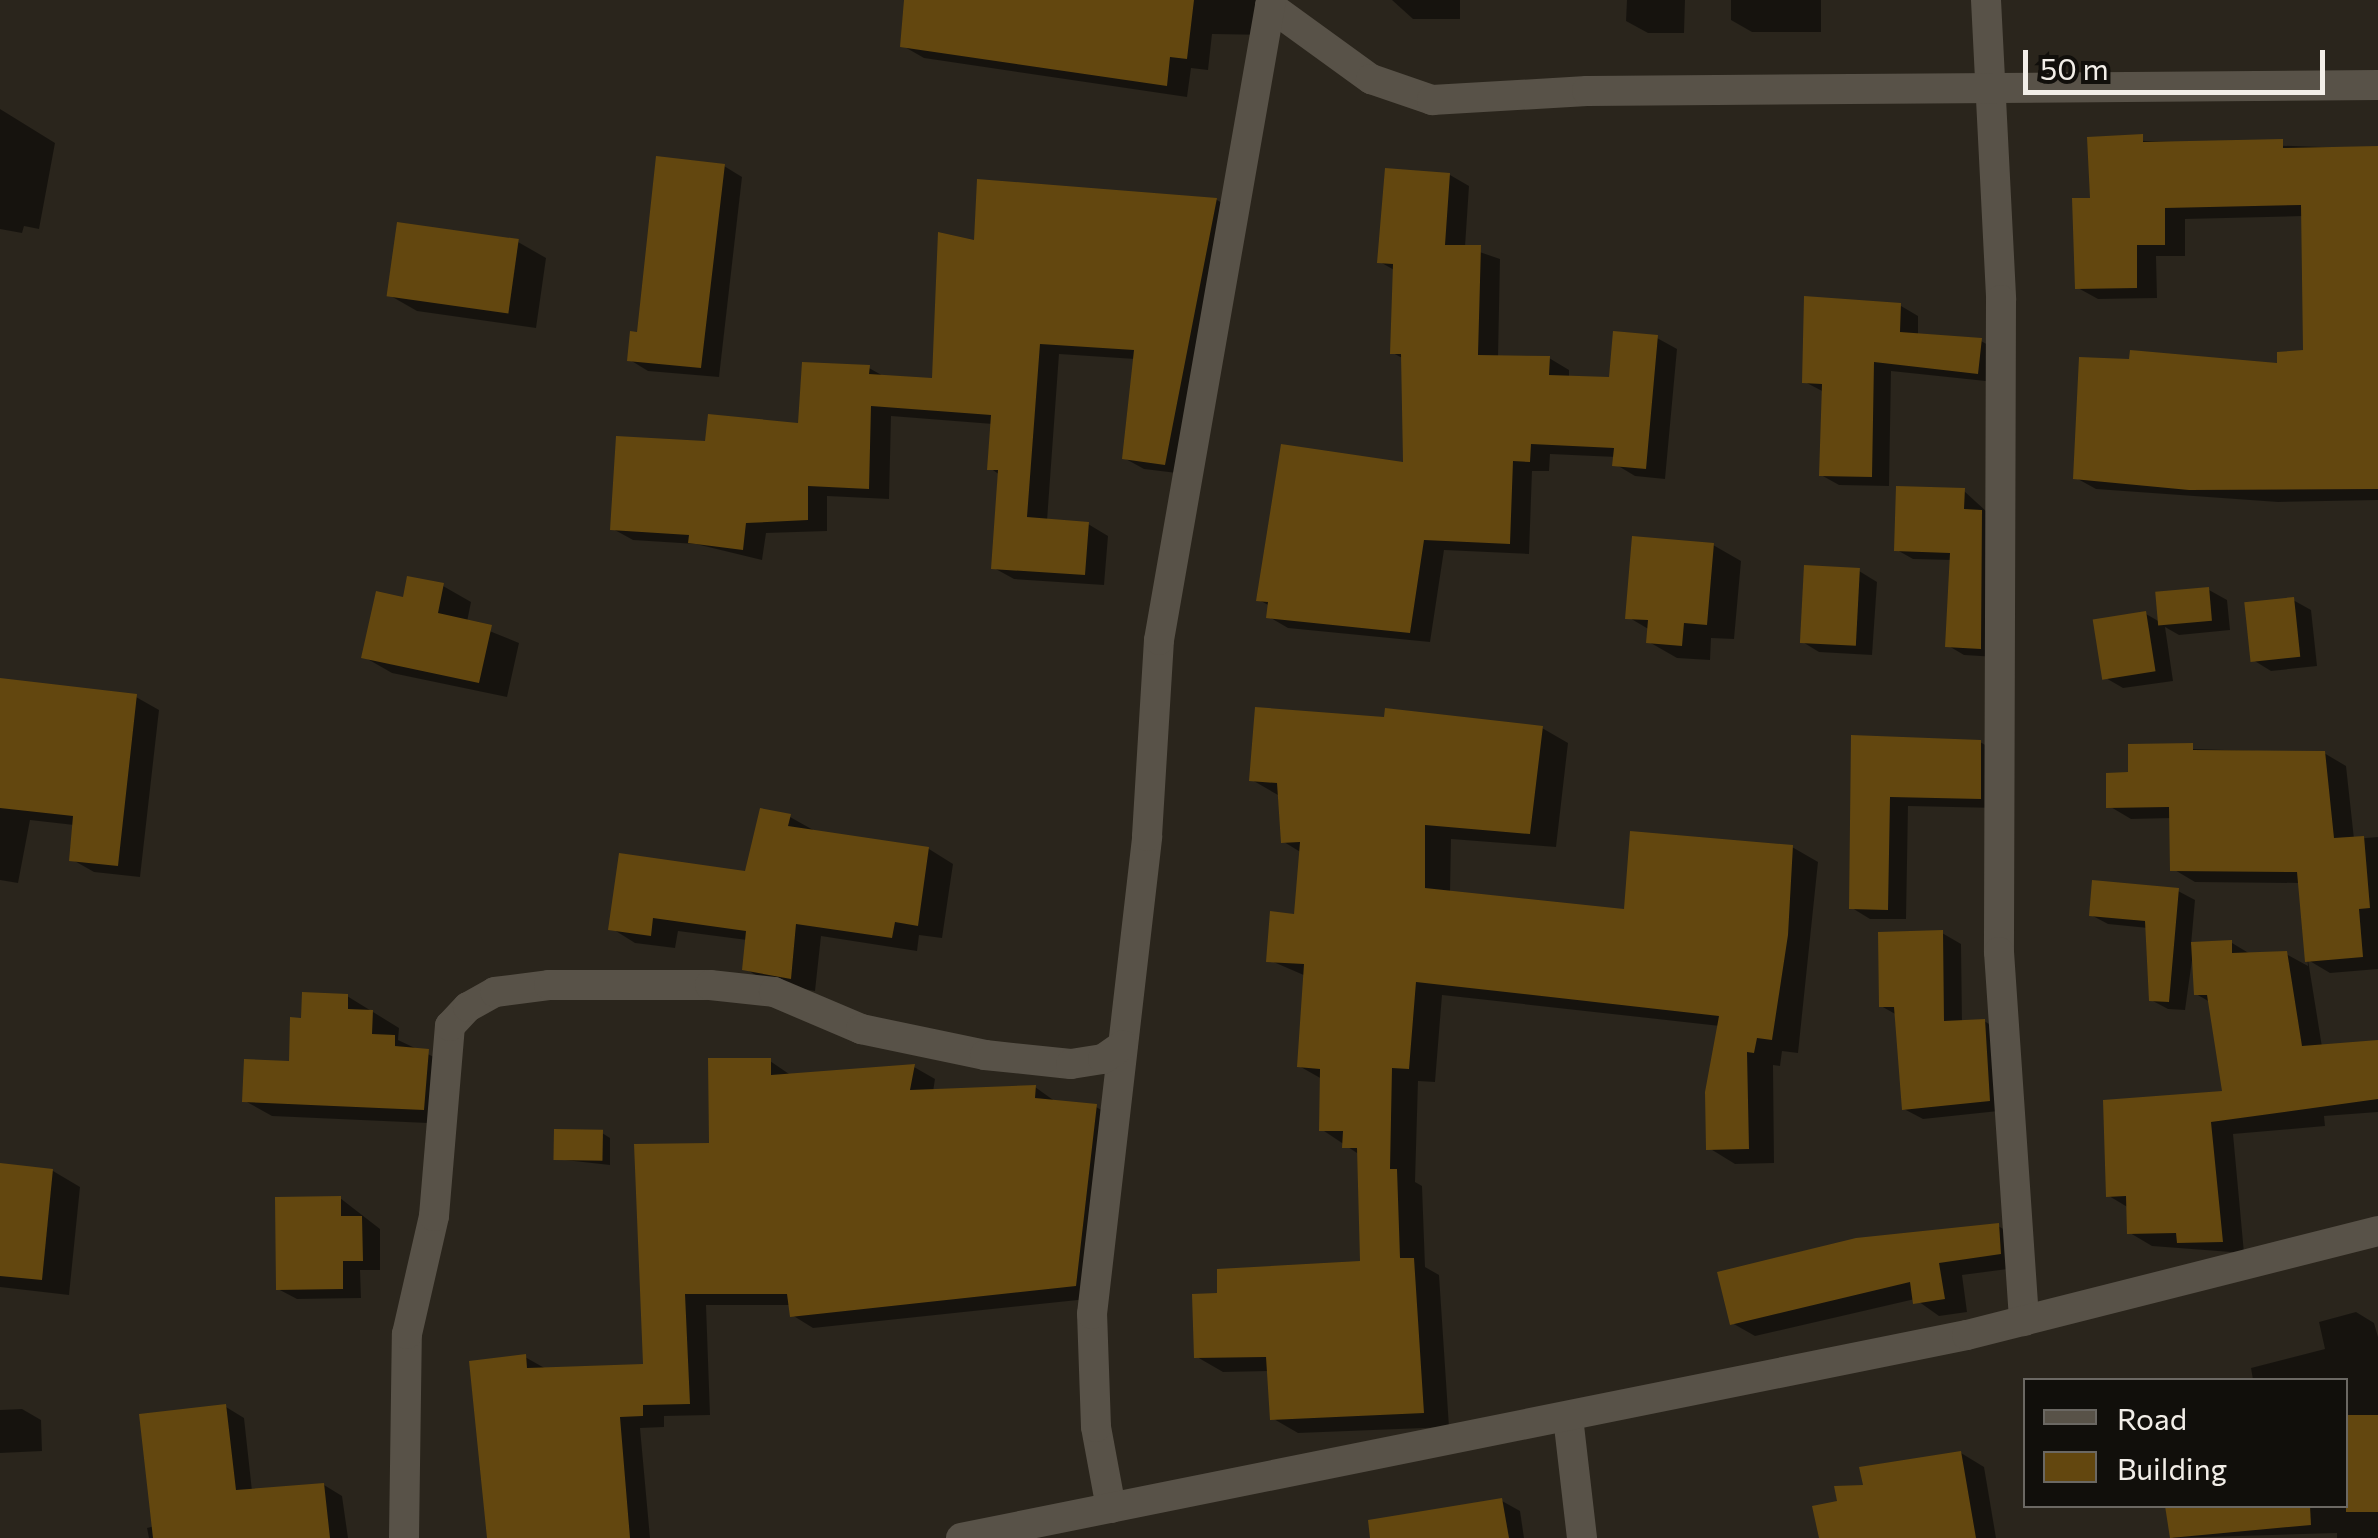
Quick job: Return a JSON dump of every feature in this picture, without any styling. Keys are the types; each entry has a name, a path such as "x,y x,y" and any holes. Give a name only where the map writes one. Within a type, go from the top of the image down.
{"street":[{"path":"1986,0 2001,300 1999,952 2024,1321"},
{"path":"1110,1508 1096,1427 1092,1314 1167,587 1270,3 1371,79 1432,100 1587,91 2378,85"},
{"path":"404,1538 407,1334 434,1216 450,1026 468,1007 496,992 549,985 710,985 774,992 860,1028 984,1054 1071,1064 1104,1059 1122,1045"},
{"path":"961,1538 2024,1321 2378,1231"},
{"path":"1568,1416 1582,1538"}],"building":[{"path":"904,0 1194,0 1187,59 1170,57 1167,86 900,47"},
{"path":"2143,134 2143,142 2283,139 2283,148 2378,146 2378,489 2189,490 2073,479 2079,357 2129,359 2130,350 2277,363 2277,352 2303,350 2301,205 2165,208 2165,245 2137,245 2137,288 2075,289 2072,198 2090,198 2087,137"},
{"path":"656,156 725,164 701,368 627,361 630,331 637,332"},
{"path":"1385,168 1450,173 1445,245 1481,245 1478,355 1550,356 1549,375 1609,377 1613,331 1658,335 1646,469 1612,466 1614,448 1531,444 1530,462 1513,461 1510,544 1424,540 1410,633 1266,618 1268,602 1256,601 1281,444 1403,462 1401,354 1390,354 1393,264 1377,263"},
{"path":"977,179 1217,198 1165,465 1122,459 1134,350 1040,344 1027,517 1089,522 1085,575 991,569 998,470 987,470 991,415 871,406 869,489 808,486 808,520 746,523 743,550 688,543 689,535 610,530 616,436 705,441 708,414 798,423 802,362 870,365 869,374 932,378 938,232 974,240"},
{"path":"397,222 519,239 508,313 387,296"},
{"path":"1804,296 1901,303 1900,332 1982,338 1978,374 1874,362 1872,477 1819,476 1822,384 1802,383"},
{"path":"1896,486 1965,488 1964,509 1982,510 1981,649 1945,647 1950,553 1894,551"},
{"path":"1632,536 1714,543 1707,625 1684,623 1682,646 1646,643 1648,620 1625,619"},
{"path":"1804,565 1860,568 1856,646 1800,643"},
{"path":"407,576 444,583 438,613 492,625 479,683 361,658 376,591 403,597"},
{"path":"2209,587 2212,621 2158,626 2155,592"},
{"path":"2294,597 2300,657 2251,662 2244,602"},
{"path":"2146,611 2156,671 2102,680 2093,619"},
{"path":"0,678 137,694 118,866 69,861 73,816 0,808"},
{"path":"1255,707 1384,717 1385,708 1543,726 1530,834 1425,825 1425,888 1624,909 1630,831 1793,845 1788,935 1772,1040 1757,1038 1754,1053 1747,1052 1749,1149 1706,1150 1705,1092 1719,1016 1416,982 1409,1069 1392,1068 1390,1169 1397,1169 1400,1258 1414,1258 1424,1413 1270,1420 1266,1357 1194,1358 1192,1294 1217,1293 1217,1269 1360,1261 1357,1148 1342,1148 1343,1131 1319,1131 1320,1069 1297,1067 1304,964 1266,962 1270,911 1294,914 1300,842 1281,843 1277,783 1249,781"},
{"path":"1851,735 1981,740 1981,799 1890,797 1888,910 1849,909"},
{"path":"2193,743 2193,750 2325,751 2334,838 2364,836 2370,908 2359,909 2363,957 2305,962 2297,872 2170,871 2169,807 2106,808 2106,773 2128,772 2128,744"},
{"path":"760,808 791,814 788,826 929,847 918,926 895,922 892,938 796,924 791,979 742,970 746,931 653,918 651,936 608,930 619,853 745,871"},
{"path":"2092,880 2179,888 2169,1002 2149,1001 2145,921 2089,916"},
{"path":"1943,930 1944,1021 1985,1019 1990,1101 1902,1110 1894,1007 1879,1007 1878,932"},
{"path":"2232,940 2232,953 2287,951 2302,1046 2378,1040 2378,1099 2211,1122 2223,1242 2177,1243 2176,1233 2127,1234 2126,1196 2106,1197 2103,1100 2222,1091 2207,995 2194,995 2191,942"},
{"path":"302,992 348,994 348,1009 373,1010 372,1034 395,1035 395,1046 429,1049 424,1110 242,1102 244,1059 289,1061 290,1017 301,1018"},
{"path":"708,1058 771,1058 771,1075 915,1064 910,1090 1036,1085 1035,1098 1097,1104 1076,1286 790,1317 787,1294 685,1294 690,1404 643,1405 643,1416 620,1417 630,1538 487,1538 469,1361 526,1354 527,1368 643,1364 634,1144 709,1143"},
{"path":"554,1129 603,1130 602,1161 553,1160"},
{"path":"0,1163 53,1169 42,1280 0,1276"},
{"path":"341,1196 341,1216 362,1216 363,1261 343,1261 343,1289 276,1290 275,1197"},
{"path":"1999,1223 2001,1254 1939,1263 1945,1299 1913,1304 1910,1282 1730,1325 1717,1272 1856,1238"},
{"path":"226,1404 236,1490 324,1483 330,1538 153,1538 139,1414"},
{"path":"2348,1415 2378,1415 2378,1512 2346,1512"},
{"path":"1961,1451 1976,1538 1819,1538 1812,1506 1837,1501 1834,1486 1863,1485 1859,1467"},
{"path":"1502,1498 1509,1538 1370,1538 1368,1520"},
{"path":"2165,1508 2310,1508 2311,1525 2170,1538"}]}
